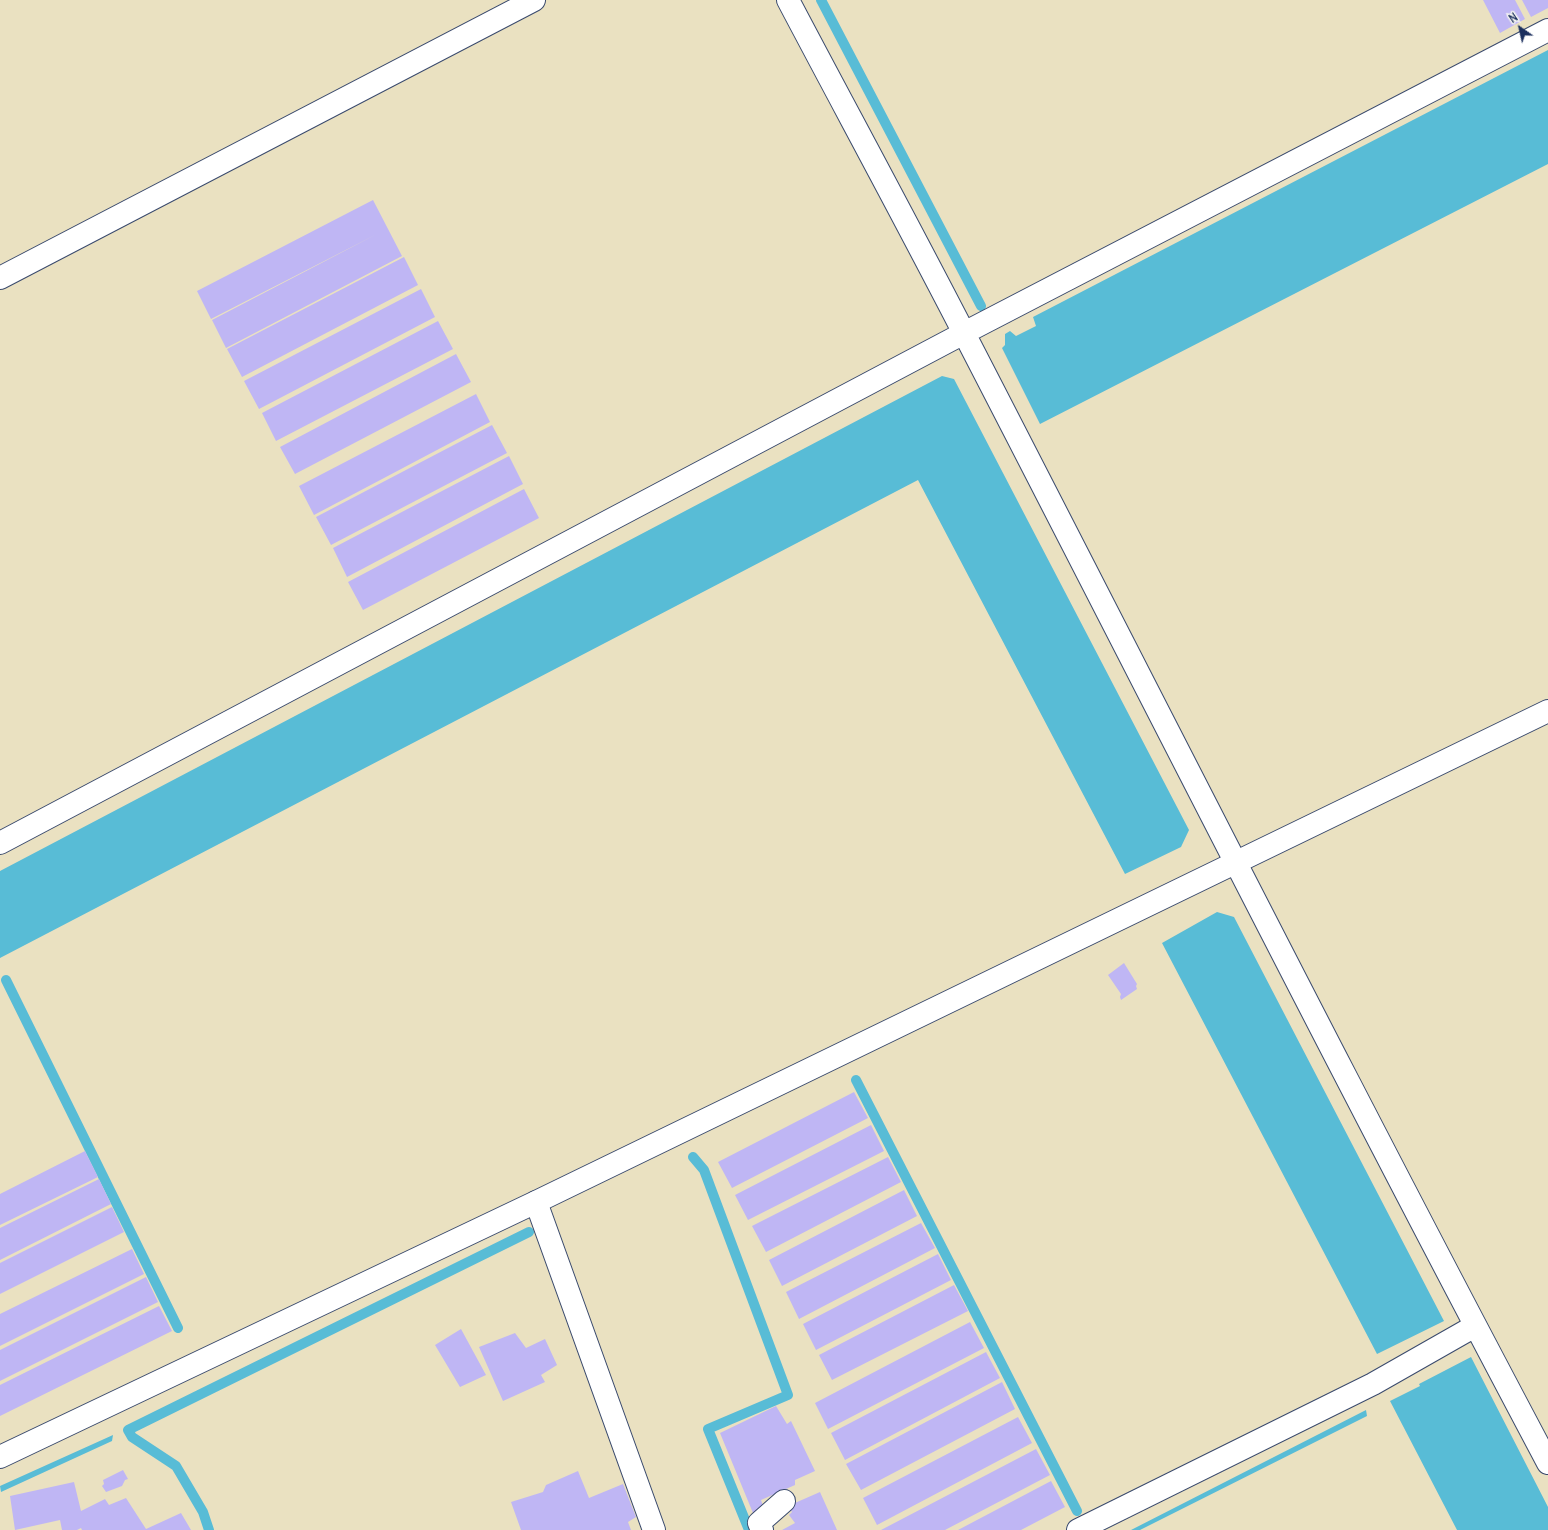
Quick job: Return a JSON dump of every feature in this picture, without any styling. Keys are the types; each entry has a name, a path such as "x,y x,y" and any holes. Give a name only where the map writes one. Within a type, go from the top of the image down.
{"street":[{"path":"0,278 534,0"},
{"path":"788,0 964,333 1235,862 1470,1330 1548,1463"},
{"path":"0,843 964,333 1548,30"},
{"path":"0,1457 536,1202 1548,711"},
{"path":"536,1202 654,1530"},
{"path":"1078,1530 1374,1384 1470,1330"},
{"path":"762,1530 759,1523 784,1501"}],"water":[{"path":"1548,50 1548,164 1040,424 1002,348 1005,345 1005,334 1010,331 1016,336 1036,326 1033,317"},
{"path":"942,376 954,379 1189,830 1181,847 1125,874 918,480 0,958 0,871"},
{"path":"1217,912 1234,917 1444,1321 1377,1354 1162,943"},
{"path":"1471,1357 1548,1507 1548,1530 1457,1530 1390,1401"},
{"path":"1366,1410 1367,1416 1140,1530 1131,1530"},
{"path":"113,1435 112,1441 1,1492 0,1486"}],"building":[{"path":"1483,0 1515,0 1525,19 1500,33"},
{"path":"1522,0 1548,0 1548,8 1531,17"},
{"path":"373,200 402,256 226,348 212,320 377,234 211,319 197,291"},
{"path":"404,257 418,285 242,377 227,349"},
{"path":"421,289 435,317 259,409 244,381"},
{"path":"438,321 453,349 276,441 262,413"},
{"path":"456,354 471,382 295,474 280,447"},
{"path":"476,394 490,422 314,515 299,486"},
{"path":"492,425 507,453 331,545 316,517"},
{"path":"509,456 523,484 347,577 333,548"},
{"path":"524,489 539,518 363,610 348,582"},
{"path":"1124,963 1137,984 1137,989 1121,1000 1121,994 1108,975"},
{"path":"854,1092 868,1118 732,1188 718,1162"},
{"path":"871,1125 884,1151 748,1220 735,1195"},
{"path":"85,1151 98,1177 0,1225 0,1194"},
{"path":"888,1157 901,1182 766,1252 752,1226"},
{"path":"99,1179 111,1204 0,1260 0,1228"},
{"path":"904,1190 917,1216 782,1286 769,1260"},
{"path":"112,1207 124,1232 0,1294 0,1263"},
{"path":"921,1223 935,1248 799,1319 786,1292"},
{"path":"132,1249 144,1274 0,1346 0,1314"},
{"path":"938,1254 951,1280 816,1350 803,1324"},
{"path":"146,1277 158,1302 0,1381 0,1350"},
{"path":"954,1285 968,1311 832,1380 819,1355"},
{"path":"159,1306 172,1331 0,1416 0,1385"},
{"path":"970,1322 984,1348 828,1429 815,1403"},
{"path":"461,1329 486,1375 460,1387 435,1345"},
{"path":"515,1333 526,1348 545,1339 557,1365 541,1375 545,1382 503,1401 479,1347"},
{"path":"986,1352 1000,1378 845,1460 831,1433"},
{"path":"1002,1382 1015,1409 861,1490 846,1464"},
{"path":"776,1406 787,1424 791,1421 815,1471 795,1480 795,1485 761,1500 763,1506 753,1513 720,1433"},
{"path":"1018,1417 1032,1443 877,1525 863,1498"},
{"path":"1036,1449 1050,1475 945,1530 881,1530"},
{"path":"123,1470 128,1479 125,1480 122,1486 106,1492 102,1486 104,1484 103,1480"},
{"path":"578,1471 589,1498 623,1484 636,1517 628,1522 631,1530 521,1530 511,1502 543,1492 546,1485"},
{"path":"1051,1481 1065,1507 1021,1530 958,1530"},
{"path":"74,1482 81,1511 105,1499 109,1505 126,1498 146,1529 181,1513 191,1530 82,1530 81,1528 77,1530 62,1530 60,1520 15,1530 10,1496"},
{"path":"820,1492 837,1530 782,1530 795,1523 789,1515 792,1512 788,1506"}],"waterway":[{"path":"821,0 981,306"},
{"path":"6,980 178,1328"},
{"path":"856,1080 1077,1511"},
{"path":"693,1157 704,1170 788,1395 708,1429 749,1530"},
{"path":"209,1530 203,1512 176,1466 132,1437 128,1430 529,1232"}]}
